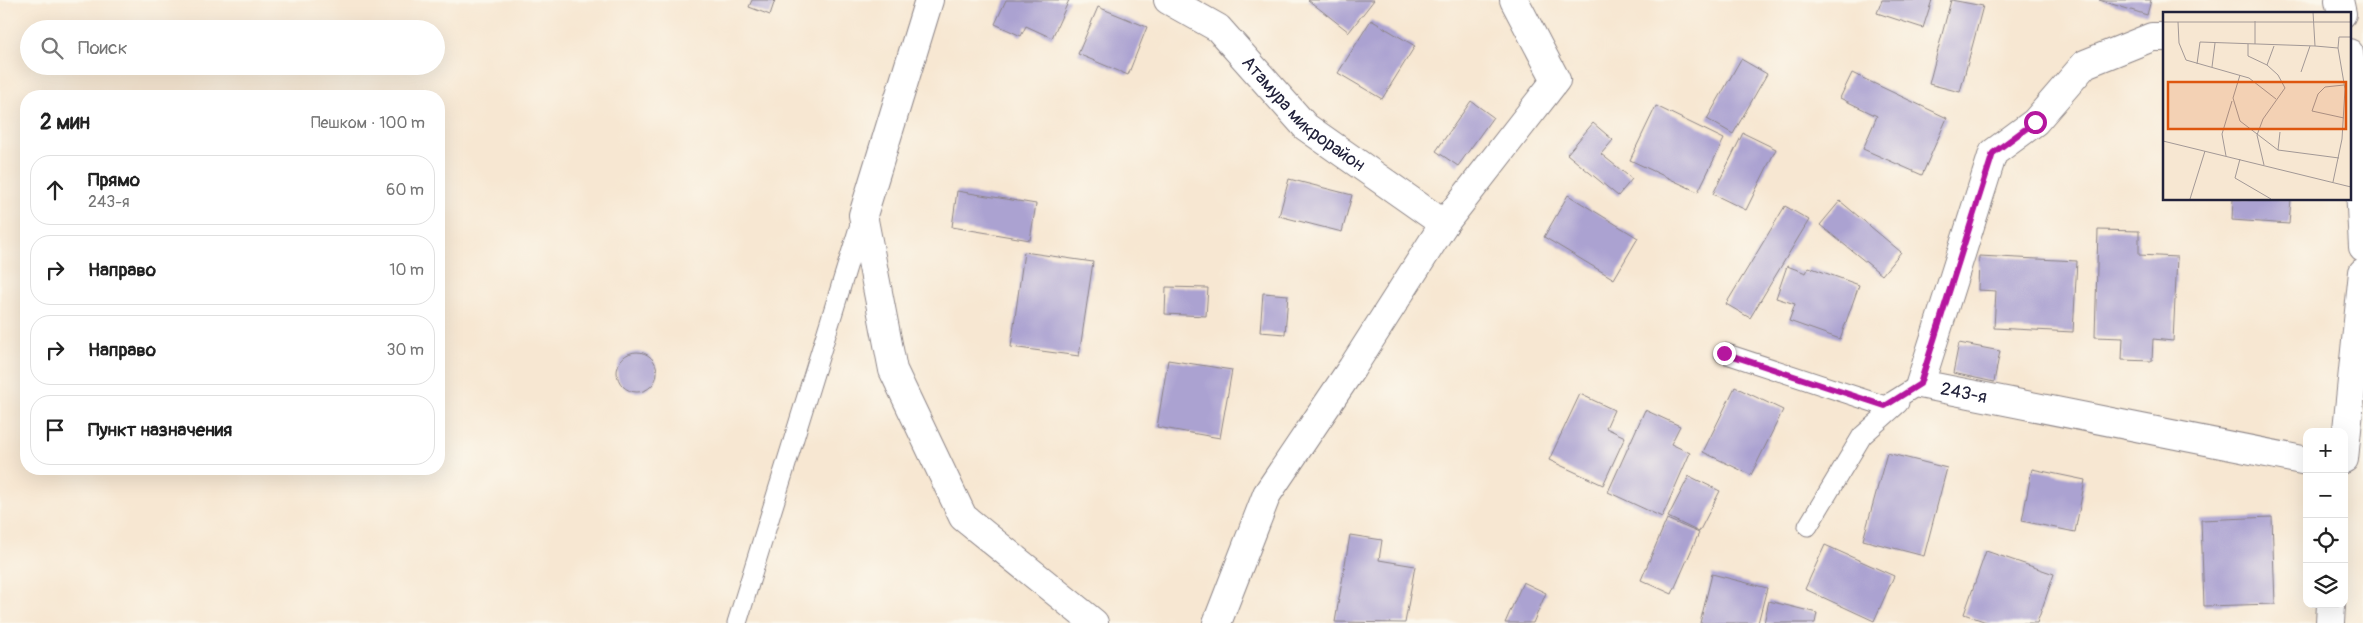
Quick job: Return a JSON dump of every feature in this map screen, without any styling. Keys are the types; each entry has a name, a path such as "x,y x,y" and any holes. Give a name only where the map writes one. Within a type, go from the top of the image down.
{"street":[{"path":"928,0 863,215 893,370 963,517 1094,623"},
{"name":"Атамура микрорайон","path":"1168,0 1218,28 1306,127 1444,224"},
{"path":"1217,623 1267,494 1352,368 1444,224 1556,80 1514,0"},
{"name":"243-я","path":"2163,37 2152,37 2085,64 2035,122 1993,153 1920,384 2303,460"},
{"path":"2350,58 2356,89 2363,247"},
{"path":"2347,428 2363,272"},
{"path":"2330,623 2331,608"}],"lane":[{"path":"737,623 863,215"},
{"path":"1724,353 1885,406 1920,384"},
{"path":"1808,526 1862,436 1920,384"}],"building":[{"path":"752,0 775,0 770,15 749,7"},
{"path":"1006,0 1069,0 1052,38 1026,26 1021,36 995,24"},
{"path":"1308,0 1374,0 1349,32"},
{"path":"1882,0 1932,0 1923,28 1877,13"},
{"path":"1951,0 1983,6 1960,92 1929,84"},
{"path":"2099,0 2151,0 2147,15"},
{"path":"1098,7 1147,27 1128,75 1078,54"},
{"path":"1371,20 1415,46 1382,99 1338,73"},
{"path":"1741,59 1767,74 1733,134 1707,119"},
{"path":"1852,73 1947,118 1922,175 1863,149 1877,116 1840,98"},
{"path":"1471,101 1493,117 1458,166 1436,151"},
{"path":"1656,106 1724,139 1698,192 1630,160"},
{"path":"1593,123 1613,140 1601,154 1632,179 1618,196 1567,154"},
{"path":"1743,133 1776,149 1746,210 1713,194"},
{"path":"1289,179 1352,195 1342,232 1279,216"},
{"path":"957,191 1036,204 1030,240 952,227"},
{"path":"1568,195 1638,238 1614,279 1544,237"},
{"path":"2233,200 2291,200 2289,224 2232,220"},
{"path":"1840,201 1901,252 1882,275 1820,225"},
{"path":"1785,206 1809,220 1750,318 1726,304"},
{"path":"2098,230 2139,231 2139,255 2177,257 2173,341 2153,339 2152,361 2122,360 2123,338 2095,337"},
{"path":"1024,252 1093,262 1079,356 1011,347"},
{"path":"1979,256 2077,261 2073,332 1994,328 1996,291 1978,290"},
{"path":"1787,266 1806,273 1809,267 1859,285 1840,339 1789,321 1795,304 1776,298"},
{"path":"1166,287 1208,288 1206,316 1165,314"},
{"path":"1263,293 1288,295 1285,334 1260,332"},
{"path":"1959,343 2000,351 1994,382 1953,373"},
{"path":"641,352 648,355 654,361 657,372 656,380 648,389 641,392 633,392 626,389 618,380 617,368 620,361 629,353"},
{"path":"1168,360 1232,370 1220,438 1157,427"},
{"path":"1735,387 1783,410 1751,475 1703,452"},
{"path":"1580,394 1614,410 1606,428 1625,437 1603,485 1549,460"},
{"path":"1645,410 1680,426 1671,444 1690,453 1662,517 1608,492"},
{"path":"1887,453 1947,468 1924,556 1863,540"},
{"path":"2032,469 2085,480 2075,532 2022,521"},
{"path":"1689,476 1720,491 1699,532 1668,517"},
{"path":"2272,517 2275,604 2204,606 2201,520"},
{"path":"1667,519 1699,533 1672,594 1641,580"},
{"path":"1350,535 1382,540 1379,560 1415,566 1405,623 1335,622"},
{"path":"1825,545 1894,576 1874,621 1805,589"},
{"path":"1986,551 2054,574 2037,623 1989,623 1964,614"},
{"path":"1712,574 1767,588 1758,623 1700,623"},
{"path":"1523,582 1546,593 1533,623 1505,623"},
{"path":"1769,601 1817,613 1815,623 1764,623"}],"route":[{"path":"1724,353 1885,406 1920,384 1993,153 2035,122"}]}
